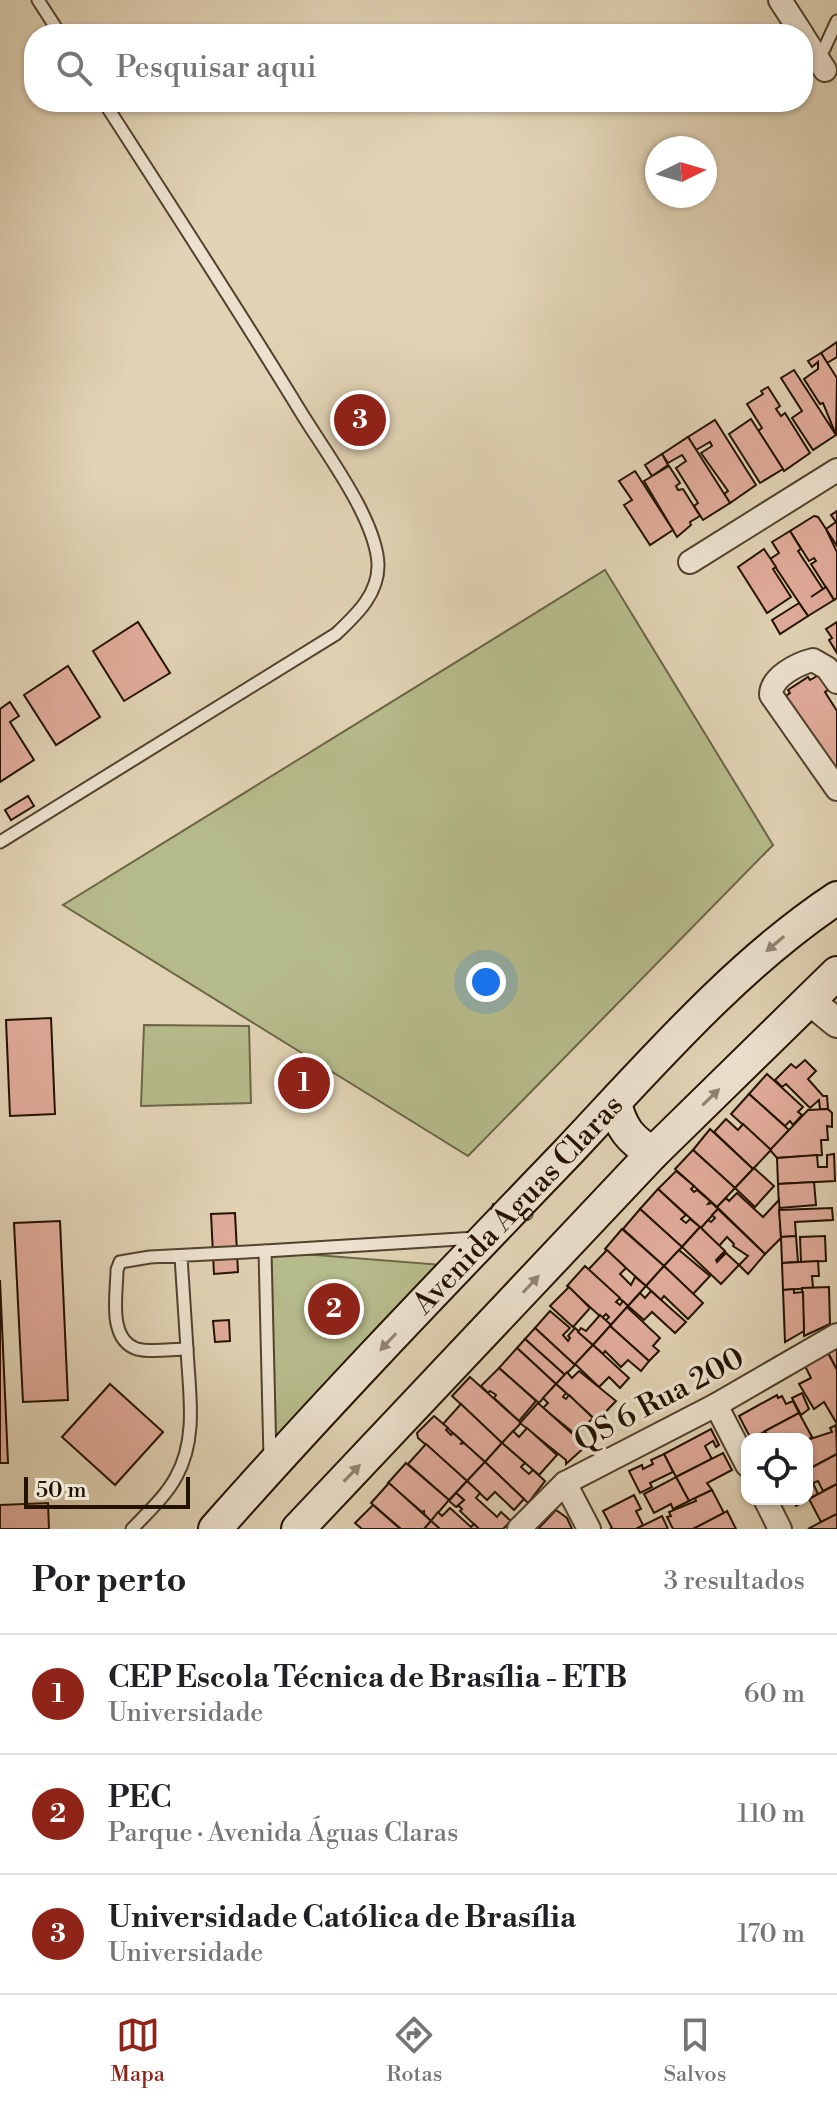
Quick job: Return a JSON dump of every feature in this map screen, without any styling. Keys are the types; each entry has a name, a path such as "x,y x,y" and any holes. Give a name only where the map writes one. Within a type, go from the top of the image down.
{"main road":[{"name":"Avenida Águas Claras","path":"215,1529 486,1238 749,966 809,916 837,898"},
{"name":"Avenida Águas Claras","path":"298,1529 653,1153 837,975"},
{"path":"615,1103 626,1133 653,1153"}],"street":[{"path":"780,0 795,24"},
{"path":"813,49 829,70"},
{"path":"690,562 837,470"},
{"path":"837,682 827,668 813,660 775,680 771,695 837,789"},
{"path":"809,1000 837,1023"},
{"name":"QS 6 Rua 200","path":"519,1529 565,1483 716,1405 837,1335"},
{"path":"716,1405 741,1453"},
{"path":"565,1483 589,1529"},
{"path":"768,1505 780,1529"}],"lane":[{"path":"38,0 54,24"},
{"path":"829,70 824,49 837,21"},
{"path":"0,842 336,634 358,613 371,595 378,577 373,539 358,505 244,319 110,112"},
{"path":"187,1349 137,1349 124,1341 117,1323 117,1270 120,1262 150,1257 486,1238"},
{"path":"265,1251 270,1467"},
{"path":"132,1529 176,1479 187,1452 191,1417 181,1257"}],"green space":[{"path":"605,570 773,845 468,1156 63,905"},
{"path":"144,1025 249,1026 251,1103 141,1106"},
{"path":"265,1251 443,1265 270,1447"}],"building":[{"path":"837,342 837,357 827,363 821,353"},
{"path":"821,353 837,378 836,435 823,403 820,404 804,379 818,369 818,362 812,367 808,361"},
{"path":"794,370 836,435 813,450 792,418 802,411 781,378"},
{"path":"768,387 780,406 776,409 781,416 785,413 810,453 784,471 758,431 762,428 747,404"},
{"path":"751,419 783,469 760,483 729,434"},
{"path":"715,420 756,485 730,503 724,494 728,491 701,453 712,446 710,442 696,450 688,437"},
{"path":"688,437 730,503 703,520 694,506 698,503 676,468 686,461 682,455 668,463 662,454"},
{"path":"662,454 668,465 652,476 645,465"},
{"path":"669,466 680,483 676,486 678,490 683,489 700,516 677,537 644,481"},
{"path":"635,471 673,530 650,545 624,505 632,500 619,481"},
{"path":"837,511 837,546 826,529 836,522 831,515"},
{"path":"814,516 826,529 837,552 837,598 834,600 811,564 816,561 814,558 809,561 790,531"},
{"path":"790,531 801,549 798,551 834,600 808,616 770,559 779,553 772,542"},
{"path":"764,549 791,597 767,613 738,567"},
{"path":"799,603 808,616 780,634 772,620"},
{"path":"138,622 170,673 124,701 93,651"},
{"path":"837,622 837,653 826,629"},
{"path":"68,666 100,717 56,745 24,695"},
{"path":"819,675 837,711 837,778 781,699 790,693 788,690 808,677 810,680"},
{"path":"10,702 19,716 10,722 34,760 0,782 0,709"},
{"path":"28,796 34,806 11,820 5,810"},
{"path":"51,1018 55,1114 10,1116 6,1020"},
{"path":"805,1060 816,1071 808,1079 823,1096 827,1096 828,1109 820,1109 819,1100 810,1108 786,1084 782,1087 775,1080 791,1064 796,1068"},
{"path":"767,1074 803,1107 798,1112 802,1115 793,1125 790,1121 785,1126 749,1094"},
{"path":"749,1094 789,1130 771,1150 731,1114"},
{"path":"828,1109 832,1113 832,1127 827,1126 828,1140 821,1140 822,1155 777,1158 770,1150 808,1110"},
{"path":"726,1119 738,1130 743,1124 771,1150 753,1169 714,1132"},
{"path":"710,1129 753,1169 735,1188 693,1150"},
{"path":"693,1150 735,1188 717,1207 675,1169"},
{"path":"834,1154 835,1181 778,1184 777,1158 817,1155 818,1167 827,1167 827,1155"},
{"path":"754,1168 774,1186 755,1207 735,1188"},
{"path":"676,1171 694,1186 691,1189 694,1192 697,1190 710,1201 708,1204 712,1203 718,1209 701,1228 658,1189"},
{"path":"814,1182 816,1205 779,1208 778,1184"},
{"path":"658,1189 686,1215 681,1219 686,1223 690,1219 700,1227 682,1247 640,1209"},
{"path":"737,1193 763,1217 779,1200 781,1238 765,1254 717,1207"},
{"path":"832,1208 833,1220 795,1222 796,1236 781,1237 779,1210"},
{"path":"640,1209 682,1247 664,1266 623,1229"},
{"path":"718,1209 765,1254 748,1274 739,1265 748,1256 733,1246 727,1237 719,1246 701,1228 708,1220 711,1222 715,1218 712,1215"},
{"path":"235,1213 238,1272 214,1274 211,1214"},
{"path":"60,1221 68,1400 23,1402 14,1223"},
{"path":"700,1227 725,1251 717,1262 726,1253 739,1265 721,1284 682,1247"},
{"path":"622,1229 664,1266 646,1286 605,1249"},
{"path":"796,1236 798,1262 782,1263 781,1237"},
{"path":"825,1236 826,1261 801,1262 800,1237"},
{"path":"607,1250 626,1268 620,1274 631,1285 635,1277 646,1286 628,1306 588,1270"},
{"path":"679,1250 710,1276 693,1294 664,1266"},
{"path":"818,1261 819,1276 812,1276 813,1288 783,1290 782,1263"},
{"path":"585,1266 620,1298 616,1302 620,1305 623,1301 628,1306 611,1325 605,1321 609,1317 606,1314 602,1318 567,1286"},
{"path":"664,1266 703,1303 688,1319 664,1296 661,1300 646,1286"},
{"path":"0,1280 8,1463 0,1463"},
{"path":"569,1287 590,1308 573,1327 550,1306"},
{"path":"829,1287 830,1324 804,1336 802,1288"},
{"path":"794,1289 794,1293 803,1292 804,1331 785,1342 783,1290"},
{"path":"651,1291 686,1322 675,1333 652,1312 644,1320 628,1306 640,1293 645,1298"},
{"path":"627,1307 660,1338 653,1346 659,1351 649,1361 610,1326"},
{"path":"550,1311 570,1328 563,1335 568,1341 575,1328 593,1345 575,1365 535,1328"},
{"path":"600,1315 611,1325 593,1345 578,1332 581,1328 586,1331"},
{"path":"229,1320 230,1341 215,1342 213,1321"},
{"path":"610,1326 649,1361 641,1371 628,1360 621,1367 605,1351 603,1354 593,1345"},
{"path":"535,1328 575,1365 565,1375 525,1339"},
{"path":"525,1339 565,1375 556,1384 517,1348"},
{"path":"593,1345 629,1378 620,1388 609,1377 599,1387 575,1364"},
{"path":"517,1348 556,1384 539,1403 499,1368"},
{"path":"837,1351 837,1370 828,1353"},
{"path":"828,1353 837,1370 837,1424 824,1402 814,1409 799,1384 811,1378 805,1366"},
{"path":"499,1368 536,1401 519,1421 494,1398 496,1395 490,1391 488,1393 481,1386"},
{"path":"579,1371 616,1401 597,1421 556,1384 567,1372 572,1378"},
{"path":"470,1377 521,1423 502,1443 452,1396"},
{"path":"110,1384 163,1432 115,1485 62,1437"},
{"path":"556,1384 566,1393 563,1397 566,1399 569,1395 593,1418 579,1432 582,1435 580,1438 543,1408 548,1403 543,1398"},
{"path":"802,1393 809,1409 801,1415 792,1398"},
{"path":"777,1395 778,1398 782,1396 786,1404 793,1401 799,1413 762,1433 748,1433 739,1416"},
{"path":"538,1403 586,1446 566,1464 566,1460 520,1423"},
{"path":"461,1404 502,1443 485,1462 443,1424"},
{"path":"799,1413 810,1433 766,1433"},
{"path":"434,1416 448,1428 446,1430 451,1435 453,1433 463,1442 460,1444 464,1443 485,1462 467,1481 418,1438 417,1433"},
{"path":"836,1425 837,1454 813,1467 813,1438 832,1432 830,1428"},
{"path":"527,1428 557,1455 539,1475 502,1443 513,1431 519,1437"},
{"path":"711,1429 719,1445 716,1447 713,1441 705,1446 712,1459 676,1477 664,1454"},
{"path":"502,1443 525,1463 521,1467 529,1474 533,1470 545,1481 528,1503 485,1462"},
{"path":"426,1444 467,1481 449,1500 408,1464"},
{"path":"723,1453 732,1470 707,1483 712,1490 689,1501 676,1477"},
{"path":"664,1454 673,1472 650,1483 652,1487 640,1493 629,1471 642,1465 643,1469 653,1464 651,1460"},
{"path":"837,1454 837,1484 823,1491 818,1481 813,1483 813,1467"},
{"path":"485,1462 524,1499 514,1510 495,1492 487,1500 467,1481"},
{"path":"406,1463 449,1500 431,1521 424,1511 388,1483"},
{"path":"676,1477 689,1501 673,1509 671,1504 654,1513 644,1494"},
{"path":"467,1481 480,1493 476,1498 497,1517 501,1512 511,1521 503,1529 479,1529 460,1511 459,1506 456,1507 464,1500 456,1493"},
{"path":"389,1483 431,1521 424,1529 401,1529 371,1503"},
{"path":"837,1484 837,1514 821,1522 812,1505 813,1497"},
{"path":"712,1490 724,1513 693,1529 673,1529 667,1517 671,1516 669,1512 696,1501 695,1498"},
{"path":"456,1493 464,1500 456,1507 449,1501"},
{"path":"634,1495 641,1509 636,1511 643,1525 636,1529 610,1529 603,1511"},
{"path":"48,1503 49,1529 0,1529 0,1505"},
{"path":"373,1505 401,1529 362,1529 355,1523"},
{"path":"450,1508 471,1527 474,1524 479,1529 440,1529 431,1521 438,1512 442,1516"},
{"path":"556,1510 567,1518 572,1529 538,1529"},
{"path":"727,1511 736,1529 693,1529 724,1513"},
{"path":"837,1514 837,1529 808,1529 821,1522"},
{"path":"662,1516 668,1529 636,1529"},
{"path":"431,1521 440,1529 424,1529"}],"place":[{"name":"Universidade Católica de Brasília","path":"360,420"},
{"name":"CEP Escola Técnica de Brasília - ETB","path":"304,1083"},
{"name":"PEC","path":"334,1309"}]}
